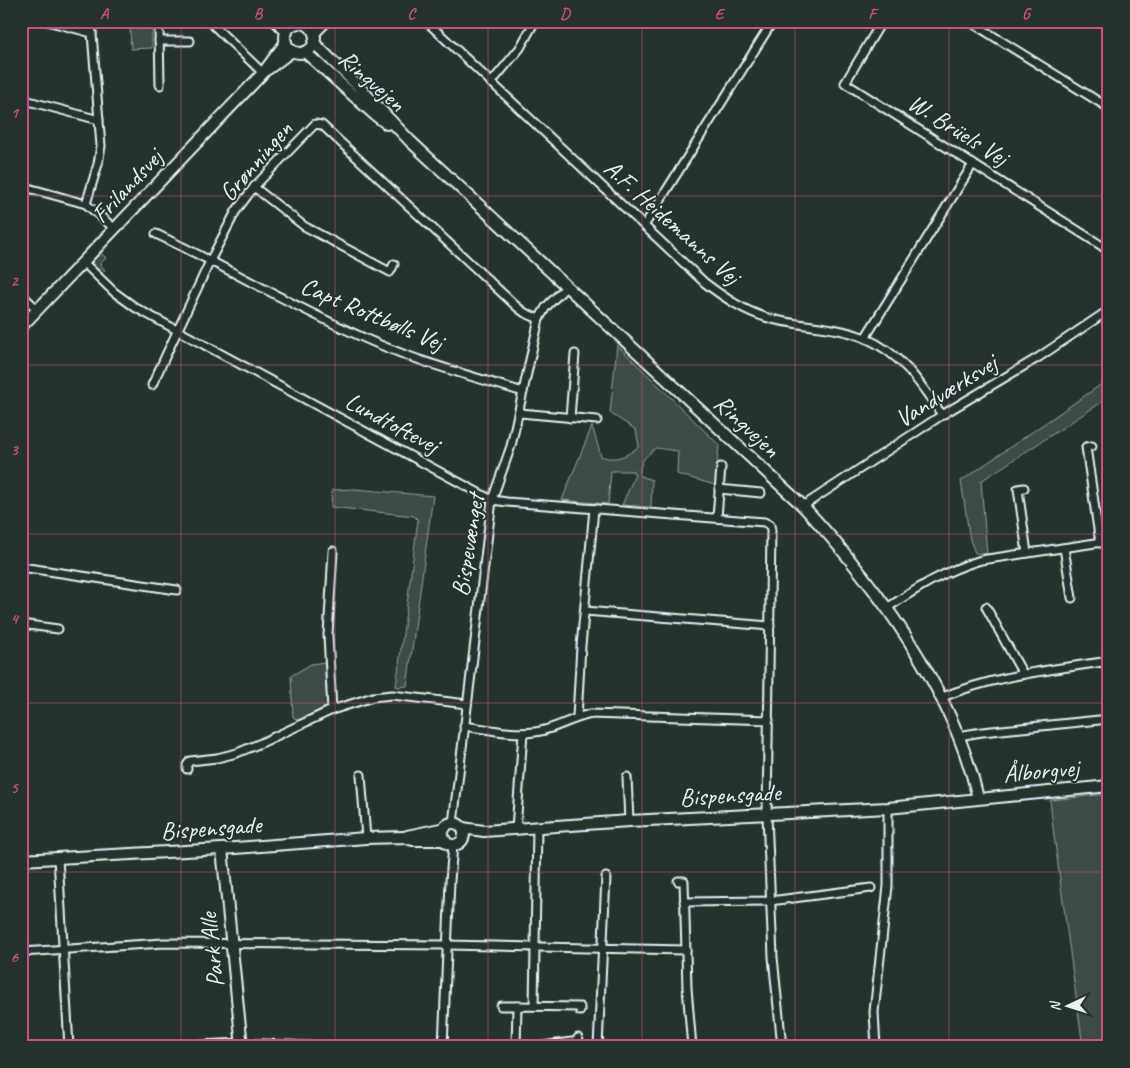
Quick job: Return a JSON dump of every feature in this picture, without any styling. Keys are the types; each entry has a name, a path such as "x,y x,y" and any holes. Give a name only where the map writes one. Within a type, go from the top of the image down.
{"street":[{"path":"47,21 92,33"},
{"path":"86,204 98,164 101,146 92,21"},
{"path":"160,21 160,85"},
{"path":"209,21 263,73"},
{"path":"276,21 289,30 292,51 301,53 306,52 326,21"},
{"name":"A.F. Heidemanns Vej","path":"426,21 705,283 729,301 768,318 839,330 865,338 886,350 904,364 920,382 942,415"},
{"path":"492,83 520,48 535,21"},
{"path":"644,226 773,21"},
{"name":"W. Brüels Vej","path":"882,21 845,82 1109,252"},
{"path":"969,21 980,24 1109,108"},
{"path":"289,30 309,23 314,38"},
{"name":"Frilandsvej","path":"263,73 289,30"},
{"name":"Ringvejen","path":"314,38 410,141 803,506 855,564 887,608 916,654 940,698 958,736 978,798"},
{"path":"160,42 190,41"},
{"name":"Frilandsvej","path":"21,327 263,73 292,51"},
{"name":"Ringvejen","path":"306,52 375,115 410,141"},
{"path":"21,99 99,120"},
{"name":"Grønningen","path":"152,385 211,259 236,212 254,187 315,124 322,125 517,307 539,319"},
{"path":"865,338 973,164"},
{"path":"21,186 86,204 115,229"},
{"path":"254,187 288,215 323,237 390,272 394,264"},
{"name":"Capt Rottbølls Vej","path":"156,234 211,259 328,321 380,345 523,392"},
{"name":"Lundtoftevej","path":"84,263 128,303 492,500 764,522 770,525 770,626"},
{"name":"Bispevænget","path":"456,829 464,726 492,500 511,446 520,413 539,319 546,307 566,287"},
{"path":"21,294 38,310"},
{"name":"Vandværksvej","path":"803,506 942,415 1039,357 1109,310"},
{"path":"570,418 575,354"},
{"path":"520,413 597,420"},
{"path":"1092,446 1086,446 1100,543"},
{"path":"717,518 721,467"},
{"path":"1024,488 1018,488 1028,553"},
{"path":"719,489 761,493"},
{"path":"577,717 581,646 594,509"},
{"path":"887,608 945,572 981,560 1109,542"},
{"path":"1064,548 1072,598"},
{"path":"332,710 328,635 333,551"},
{"path":"21,567 177,590"},
{"path":"986,607 1023,674"},
{"path":"585,610 770,626 767,815 773,957 782,1047"},
{"path":"21,624 58,629"},
{"path":"940,698 975,684 1023,674 1109,661"},
{"path":"188,769 187,764 190,761 217,758 237,753 261,744 332,710 373,696 392,695 467,704"},
{"path":"464,726 523,733 546,730 577,717 591,714 769,720"},
{"path":"958,736 1109,719"},
{"path":"516,829 523,733"},
{"path":"361,775 366,838"},
{"path":"627,777 630,821"},
{"name":"Ålborgvej","path":"978,798 1109,786"},
{"name":"Bispensgade","path":"21,860 403,837 456,829 478,835 484,831 630,821 888,808 978,798"},
{"path":"876,1047 874,1012 888,886 888,808"},
{"path":"534,1006 537,828"},
{"path":"443,1047 449,842 443,834 456,829 459,843 449,842"},
{"name":"Bispensgade","path":"403,837 413,840 449,842"},
{"name":"Park Alle","path":"222,849 242,1045"},
{"path":"58,858 69,1047"},
{"path":"598,1047 606,877"},
{"path":"678,881 684,881 687,988 692,1047"},
{"path":"684,902 770,901 871,888"},
{"path":"21,952 164,943 447,945 686,950"},
{"path":"501,1006 580,1007 580,1012"},
{"path":"516,1047 517,1006"},
{"path":"535,1047 578,1041 578,1038"},
{"path":"159,1047 242,1045 331,1047"}],"shaded area":[{"path":"130,29 152,29 152,48 131,49"},
{"path":"101,253 106,258 100,264 105,270 101,274 93,266 92,262"},
{"path":"617,345 719,445 715,485 677,474 678,451 656,448 644,460 640,471 640,476 652,480 651,507 622,505 635,475 633,471 611,471 608,504 562,500 592,426 601,456 606,458 621,457 639,446 636,430 610,413"},
{"path":"1109,379 1109,418 1105,400 981,481 987,554 975,553 970,540 961,481"},
{"path":"355,489 433,496 407,686 396,687 418,520 414,516 331,507 332,490"},
{"path":"325,662 327,706 298,720 293,717 291,676 311,664"},
{"path":"1109,794 1109,1047 1083,1047 1050,800"}]}
